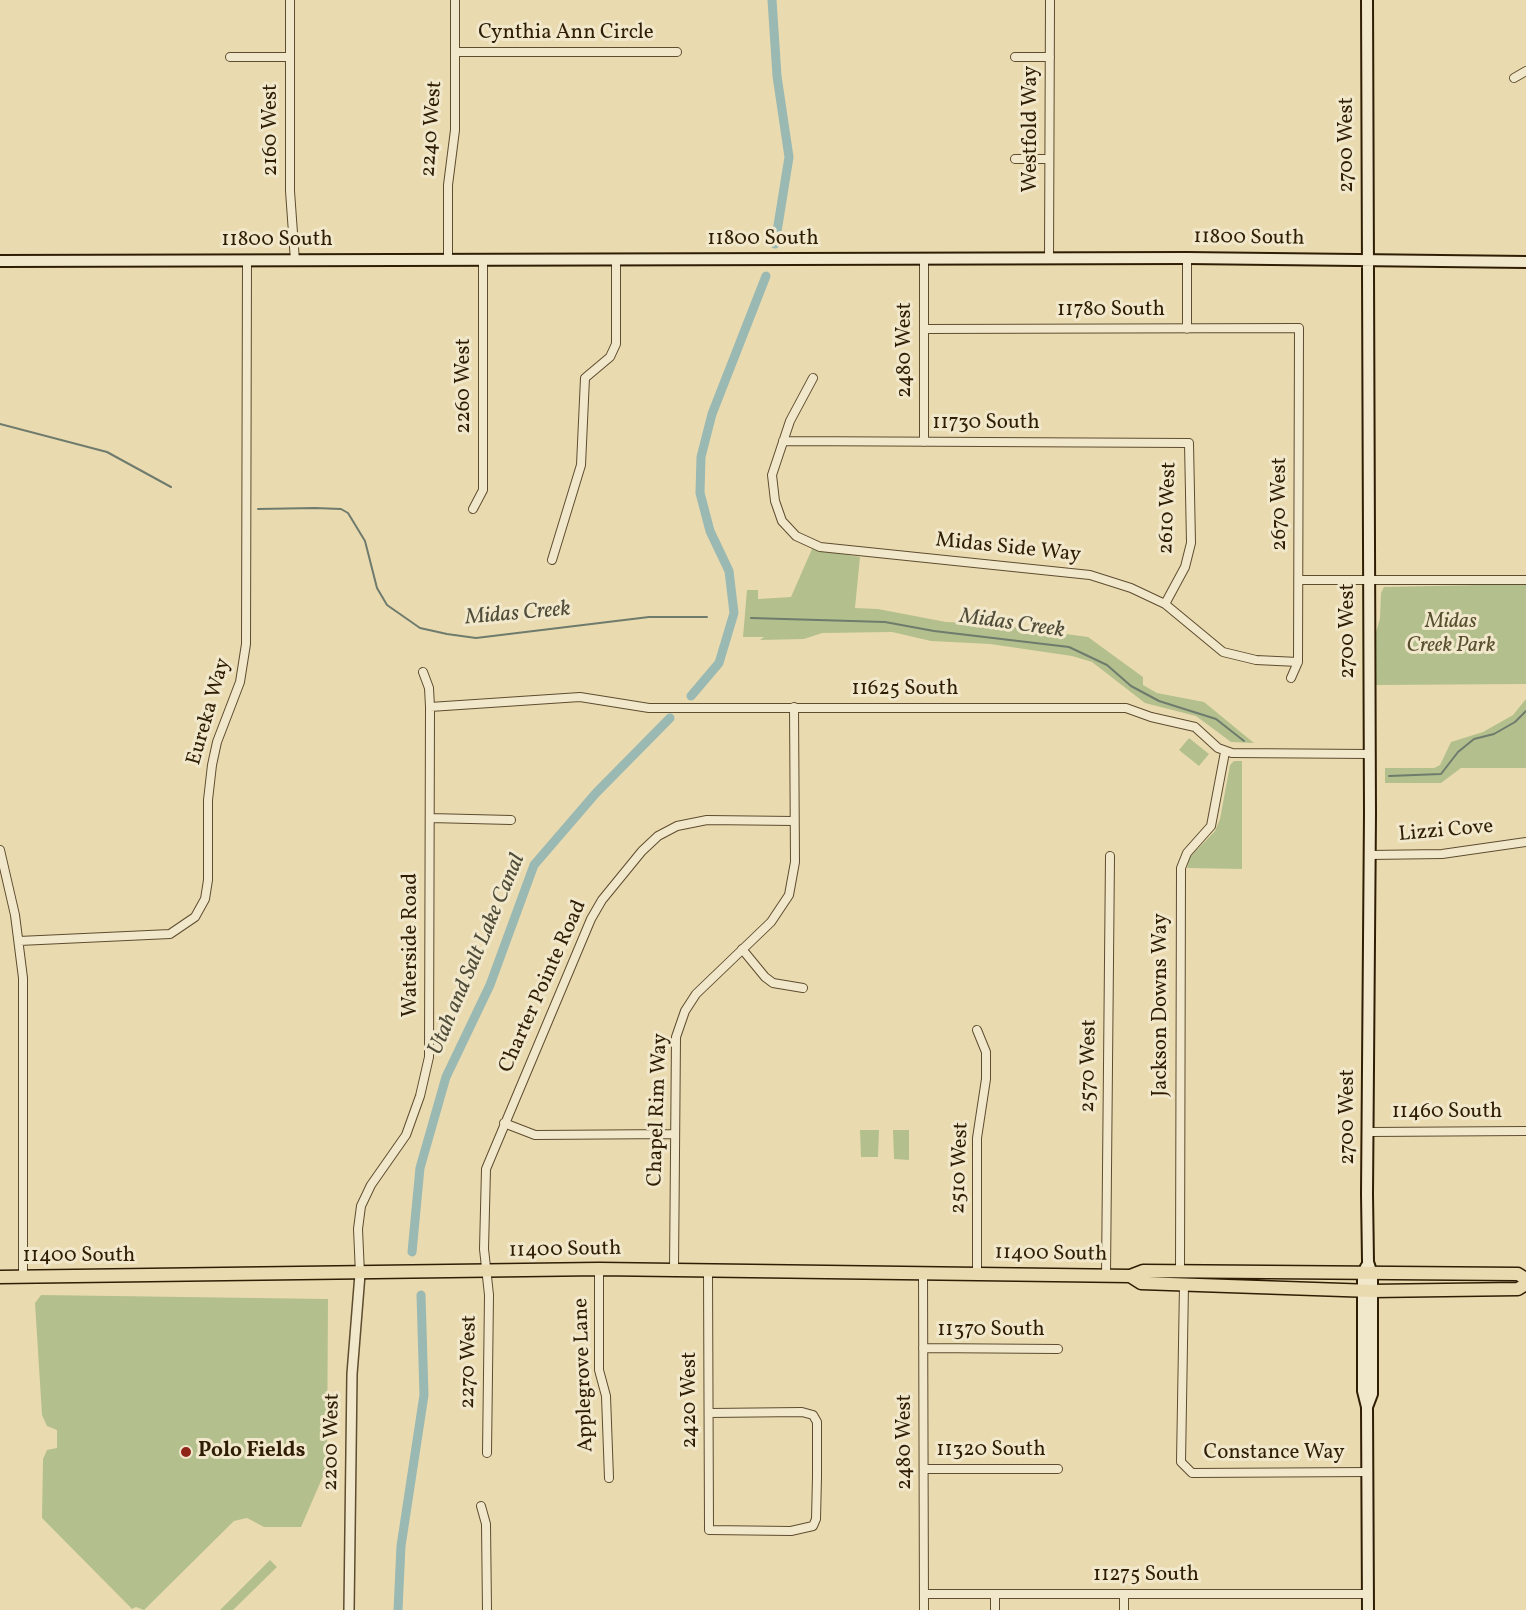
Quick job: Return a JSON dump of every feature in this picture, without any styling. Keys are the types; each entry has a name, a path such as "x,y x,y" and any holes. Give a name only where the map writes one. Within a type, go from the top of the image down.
{"main road":[{"name":"2700 West","path":"1367,0 1369,1132 1363,1392 1367,1407 1368,1610"},
{"name":"11800 South","path":"0,261 1187,258 1526,261"},
{"name":"11400 South","path":"0,1276 360,1274 599,1269 1130,1276 1143,1271 1367,1270 1518,1274 1526,1279"},
{"name":"11400 South","path":"1130,1276 1141,1283 1367,1291 1518,1289 1526,1284"}],"street":[{"name":"2160 West","path":"290,0 290,192 295,261"},
{"name":"2240 West","path":"448,259 448,185 455,130 455,0"},
{"name":"Westfold Way","path":"1049,259 1050,0"},
{"name":"Cynthia Ann Circle","path":"455,52 677,52"},
{"path":"230,57 290,57"},
{"path":"1015,57 1050,57"},
{"path":"1514,78 1526,71"},
{"path":"1015,159 1049,159"},
{"path":"1187,258 1187,329"},
{"name":"2480 West","path":"924,259 924,442"},
{"name":"Eureka Way","path":"19,941 170,934 195,917 205,899 208,880 208,800 212,765 217,742 240,682 246,644 247,260"},
{"name":"2260 West","path":"472,509 483,490 483,260"},
{"path":"552,560 581,465 585,378 610,357 616,344 616,260"},
{"name":"11780 South","path":"924,329 1299,328"},
{"name":"2670 West","path":"1291,678 1298,662 1299,328"},
{"name":"Midas Side Way","path":"813,378 783,441 772,475 775,501 782,521 796,536 820,547 1090,575 1131,588 1165,604 1223,652 1256,660 1298,662"},
{"name":"11730 South","path":"783,441 1189,443"},
{"name":"2610 West","path":"1165,604 1185,567 1191,543 1189,443"},
{"path":"1299,580 1526,580"},
{"name":"Waterside Road","path":"360,1274 358,1229 362,1206 371,1185 406,1135 420,1096 429,1057 430,707 429,688 423,672"},
{"name":"11625 South","path":"430,707 580,697 639,707 1126,708 1151,717 1195,727 1225,752"},
{"name":"Chapel Rim Way","path":"674,1269 674,1055 681,1020 702,986 777,916 789,895 794,871 794,707"},
{"path":"1225,752 1369,754"},
{"name":"Jackson Downs Way","path":"1180,1271 1181,868 1187,853 1211,826 1225,752"},
{"path":"430,818 511,819"},
{"name":"Charter Pointe Road","path":"487,1272 484,1252 484,1177 504,1123 596,909 642,851 668,831 697,821 794,820"},
{"name":"Lizzi Cove","path":"1369,855 1442,854 1526,842"},
{"path":"0,850 19,941 24,1017 23,1277"},
{"name":"2570 West","path":"1107,1275 1110,856"},
{"path":"742,949 773,982 803,988"},
{"name":"2510 West","path":"977,1030 986,1052 986,1079 977,1138 977,1274"},
{"path":"504,1123 535,1135 674,1134"},
{"name":"11460 South","path":"1369,1132 1526,1131"},
{"name":"Applegrove Lane","path":"599,1269 600,1370 606,1396 609,1478"},
{"name":"2420 West","path":"708,1270 709,1530 791,1531 813,1527 816,1519 817,1488 817,1422 813,1415 802,1412 709,1413"},
{"name":"2270 West","path":"487,1272 487,1453"},
{"name":"2480 West","path":"923,1273 924,1610"},
{"name":"2200 West","path":"349,1610 352,1374 360,1274"},
{"name":"Constance Way","path":"1184,1285 1180,1461 1192,1473 1368,1472"},
{"name":"11370 South","path":"923,1348 1058,1349"},
{"name":"11320 South","path":"924,1469 1058,1469"},
{"path":"481,1506 486,1524 487,1610"},
{"name":"11275 South","path":"924,1594 1368,1594"},
{"path":"995,1594 995,1610"},
{"path":"1124,1594 1124,1610"}],"green space":[{"path":"812,549 860,557 855,608 878,609 946,622 992,624 1088,637 1143,677 1143,685 1157,693 1204,702 1254,743 1231,742 1196,716 1145,703 1092,662 1072,656 990,644 931,641 892,632 822,633 804,639 760,640 764,637 743,637 747,590 758,590 758,599 791,597"},
{"name":"Midas Creek Park","path":"1526,584 1526,684 1376,685 1376,632 1380,618 1381,593 1384,587"},
{"path":"1526,699 1526,768 1461,768 1441,783 1385,783 1385,768 1434,768 1440,765 1451,742 1483,732 1513,715"},
{"path":"1189,738 1209,754 1199,766 1179,750"},
{"path":"1234,761 1242,761 1242,869 1187,868 1190,857 1215,831 1220,819 1230,765"},
{"path":"860,1130 879,1130 878,1157 861,1157"},
{"path":"893,1130 909,1130 909,1160 894,1159"},
{"name":"Polo Fields","path":"41,1295 328,1299 327,1467 301,1527 264,1527 247,1518 234,1521 144,1610 136,1607 132,1609 42,1518 43,1459 47,1450 57,1448 57,1430 47,1426 42,1415 35,1303"},
{"path":"270,1560 277,1567 233,1610 220,1610"}],"waterway":[{"name":"Utah and Salt Lake Canal","path":"772,0 777,76 789,157 775,244"},
{"name":"Utah and Salt Lake Canal","path":"691,696 719,663 734,613 729,571 710,531 700,493 701,457 712,414 766,276"},
{"name":"Midas Creek","path":"0,424 107,452 171,487"},
{"name":"Midas Creek","path":"258,509 341,509 348,513 365,541 377,588 387,605 420,628 476,638 649,617 707,617"},
{"name":"Midas Creek","path":"751,618 885,622 934,631 1069,647 1107,665 1131,686 1159,701 1216,719 1244,741"},
{"name":"Midas Creek","path":"1389,776 1441,774 1458,752 1474,739 1494,734 1515,722 1526,711"},
{"name":"Utah and Salt Lake Canal","path":"412,1252 420,1168 446,1077 490,985 534,865 596,793 670,718"},
{"name":"Utah and Salt Lake Canal","path":"398,1610 401,1546 424,1395 421,1295"}],"place":[{"name":"Polo Fields","path":"186,1452"}]}
